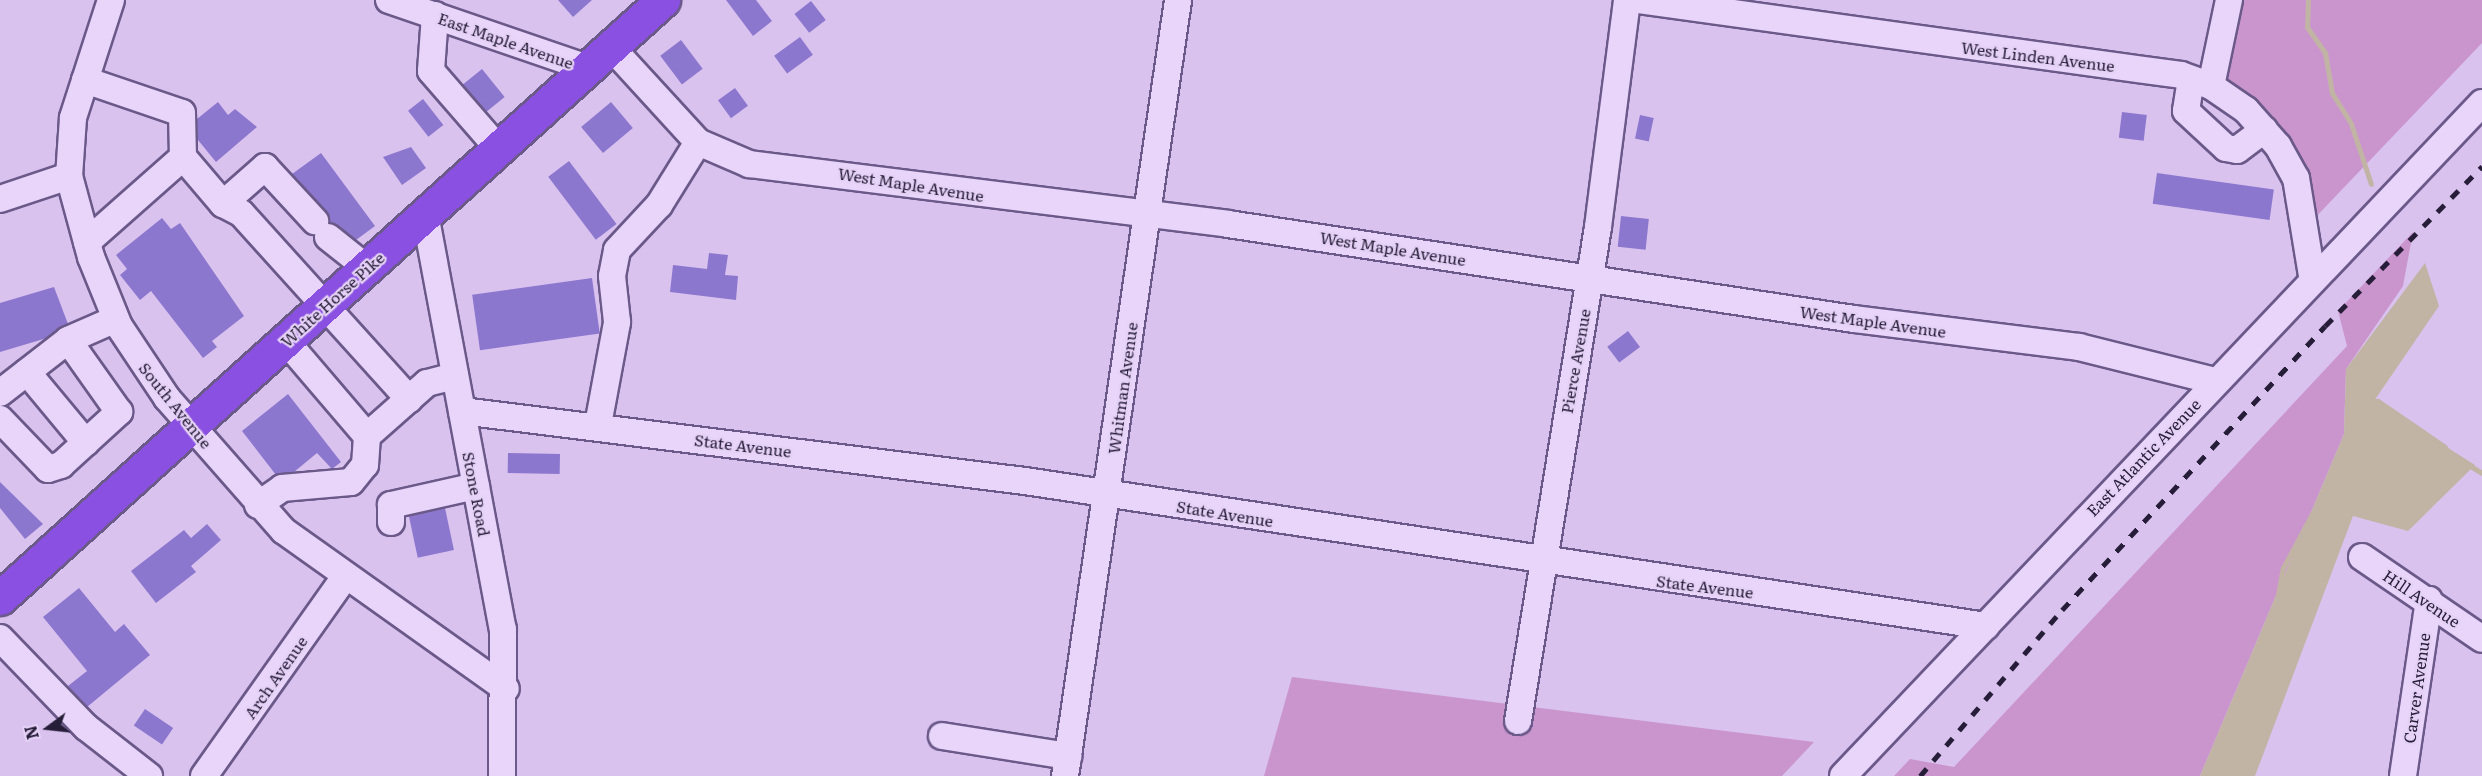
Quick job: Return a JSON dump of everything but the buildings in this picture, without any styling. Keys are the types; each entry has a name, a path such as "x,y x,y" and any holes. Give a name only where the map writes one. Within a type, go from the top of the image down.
{"highway":[{"name":"White Horse Pike","path":"0,598 663,0"}],"street":[{"name":"South Avenue","path":"111,0 73,118 69,176 87,242 116,319 141,363 258,505 345,577 506,689"},
{"name":"East Maple Avenue","path":"389,0 435,15 600,57"},
{"name":"Whitman Avenue","path":"1067,766 1178,0"},
{"name":"Pierce Avenue","path":"1518,721 1540,562 1589,278 1627,0"},
{"name":"West Linden Avenue","path":"1639,0 2201,82 2246,110 2264,130 2296,178 2312,276"},
{"path":"2229,0 2201,82 2186,111 2226,148 2237,150 2264,130"},
{"path":"435,15 431,71 498,148"},
{"name":"West Maple Avenue","path":"600,57 698,142 748,164 1146,214 2079,347 2215,381"},
{"path":"85,80 182,113 183,156 223,204 241,213 409,399"},
{"name":"East Atlantic Avenue","path":"1843,776 1986,627 2312,276 2482,103"},
{"path":"598,425 617,322 612,276 617,250 659,205 698,142"},
{"path":"87,242 183,156"},
{"path":"223,204 265,167 321,229 368,268"},
{"path":"0,199 69,176"},
{"name":"Stone Road","path":"425,214 503,628 506,689 502,776"},
{"path":"0,393 68,340 116,319"},
{"path":"0,418 48,469 61,465 119,412 68,340"},
{"path":"286,340 367,436"},
{"path":"27,372 86,442"},
{"path":"258,505 282,488 324,488 358,478 367,436 427,383 455,376"},
{"name":"State Avenue","path":"462,411 598,425 1107,494 1540,562 1986,627"},
{"path":"391,522 391,505 476,486"},
{"name":"Hill Avenue","path":"2362,557 2429,600 2482,639"},
{"name":"Arch Avenue","path":"204,776 345,577"},
{"name":"Carver Avenue","path":"2403,776 2429,600"},
{"path":"0,638 86,727 149,776"},
{"path":"942,736 1067,766"}],"shaded area":[{"path":"2234,0 2482,0 2482,43 2311,222 2280,137 2223,87"},
{"path":"2413,232 2403,286 2346,369 2344,434 2200,776 1894,776 1910,759 1954,767 2347,346 2338,311"},
{"path":"2425,263 2439,306 2374,401 2475,465 2408,531 2353,516 2255,776 2200,776 2344,434 2346,369"},
{"path":"1292,677 1814,742 1782,776 1264,776"}],"waterway":[{"path":"2308,0 2307,27 2325,53 2332,93 2351,124 2371,184"},
{"path":"2367,401 2378,401 2445,447"},
{"path":"2467,464 2482,473"},
{"path":"2278,595 2283,568 2312,514"}],"railway":[{"path":"1920,776 2062,610 2325,326 2482,166"}]}
